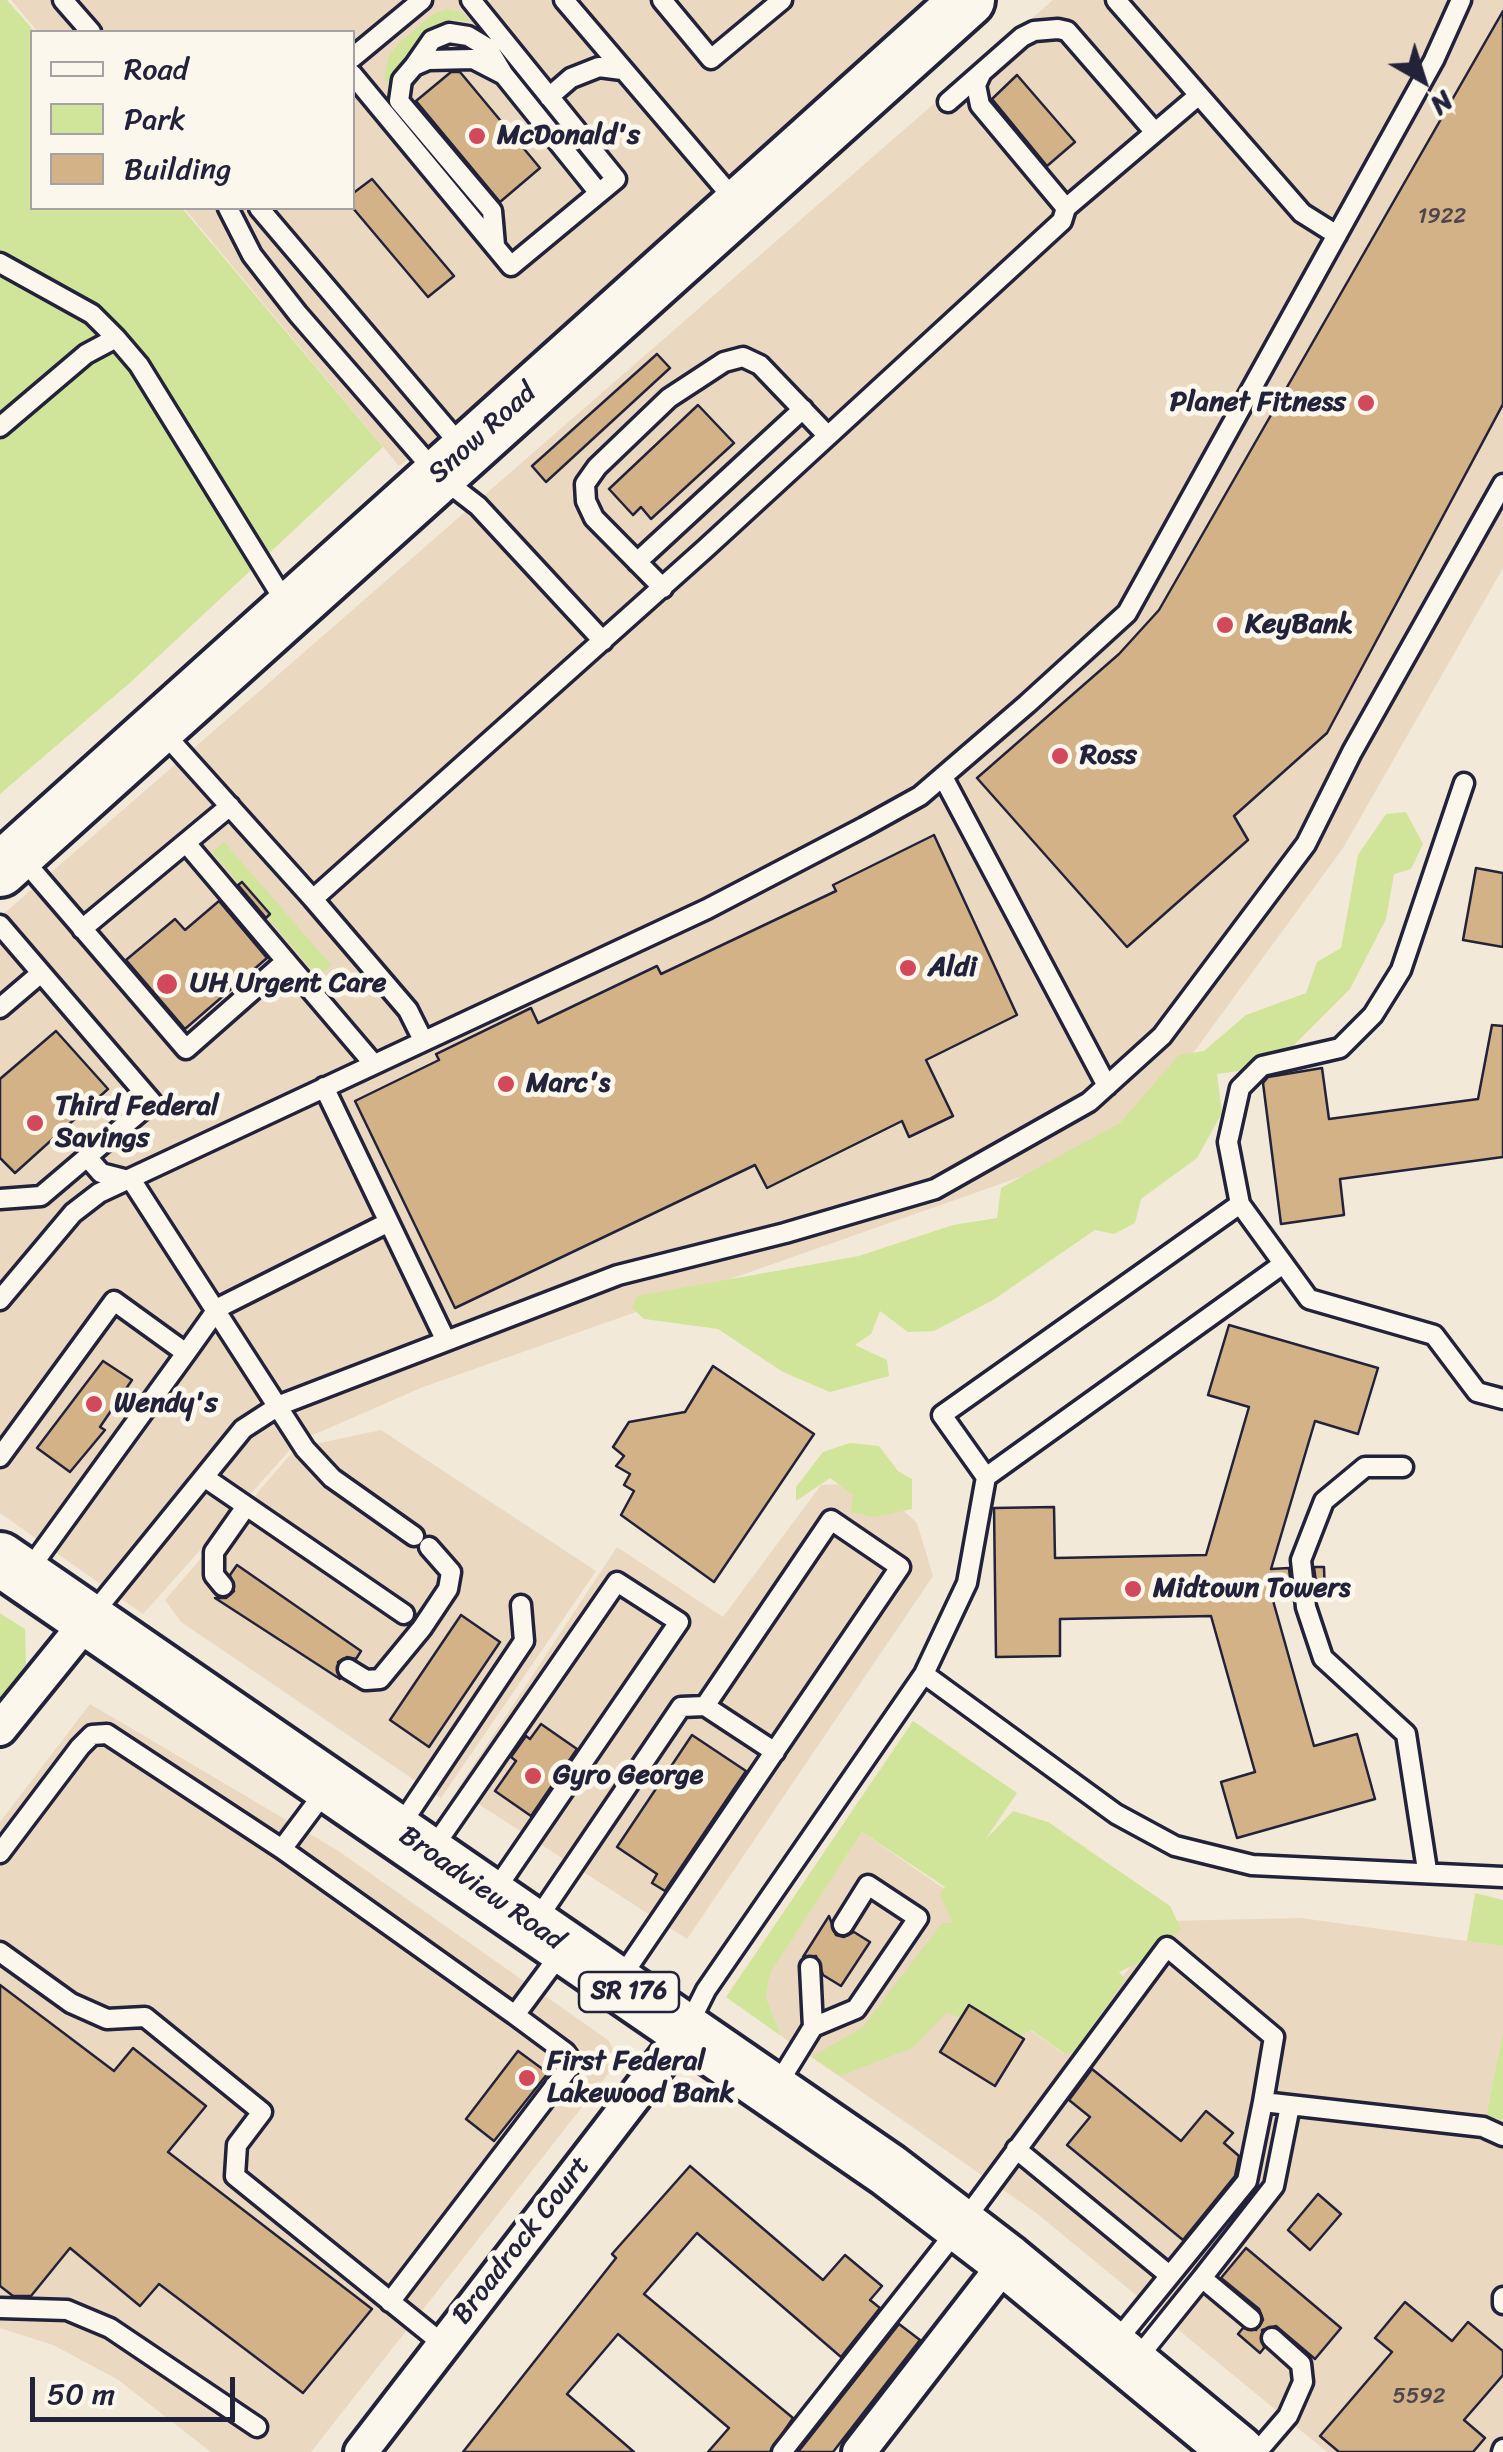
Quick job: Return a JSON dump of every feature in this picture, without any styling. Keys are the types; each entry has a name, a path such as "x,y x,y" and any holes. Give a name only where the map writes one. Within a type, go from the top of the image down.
{"main road":[{"name":"Snow Road","path":"9,861 968,0"},
{"name":"Broadview Road","path":"12,1567 961,2225 1238,2452"}],"street":[{"path":"0,1728 89,1619"},
{"name":"Broadrock Court","path":"361,2452 686,2032"},
{"path":"858,2452 1007,2261"}],"lane":[{"path":"63,0 89,30"},
{"path":"355,56 422,0"},
{"path":"355,78 512,266 616,179 471,0"},
{"path":"564,0 738,204"},
{"path":"662,0 711,59 773,3"},
{"path":"1116,0 1302,213 1338,235"},
{"path":"0,1300 73,1213 99,1193 422,1038 708,909 920,796 1126,613 1434,60 1461,0"},
{"path":"948,102 1034,30 1067,31 1153,130"},
{"path":"495,246 492,211 399,100 402,80 432,40 450,33 468,36 488,48 504,75 599,192"},
{"path":"414,66 428,60 472,60 504,75"},
{"path":"549,97 571,78 599,67 622,70"},
{"path":"981,74 976,85 980,105 1066,208"},
{"path":"313,899 663,588 1062,221 1066,208 1153,130 1199,95"},
{"path":"229,210 252,256 452,463"},
{"path":"261,210 452,463 478,506 604,641"},
{"path":"0,263 92,314 139,365 290,609"},
{"path":"0,428 86,354 116,338"},
{"path":"663,588 594,518 586,501 585,484 597,467 668,398 724,362 744,357 760,364 828,436"},
{"path":"637,562 803,409"},
{"path":"89,1619 243,1428 280,1406 618,1275 784,1234 935,1188 1090,1102 1162,1036 1206,972 1306,844 1352,752 1503,484"},
{"path":"159,728 408,1010 422,1038"},
{"path":"942,776 1107,1086"},
{"path":"1464,782 1401,970 1373,1015 1340,1048 1262,1066 1240,1088 1228,1142 1240,1204 1309,1299 1434,1335 1477,1392 1503,1400"},
{"path":"82,929 230,806"},
{"path":"186,842 372,1062"},
{"path":"9,861 82,929 186,1049 286,961"},
{"path":"0,925 152,1102 41,1196 0,1198"},
{"path":"0,1008 42,973"},
{"path":"324,1087 446,1341"},
{"path":"88,1156 100,1174 132,1180 218,1308 304,1449 332,1478 422,1542 451,1572 448,1589 394,1666 380,1679 366,1680 348,1669"},
{"path":"986,1476 942,1415 1240,1204"},
{"path":"12,1567 218,1308 389,1222"},
{"path":"686,2032 706,1990 924,1674 967,1583 986,1476 1283,1264"},
{"path":"0,1457 114,1301 186,1353"},
{"path":"1403,1466 1365,1467 1324,1501 1301,1560 1306,1607 1323,1658 1406,1734 1427,1870"},
{"path":"204,1477 404,1614"},
{"path":"223,1586 214,1575 214,1552 246,1508"},
{"path":"617,1983 900,1567 832,1520 705,1706"},
{"path":"413,1842 617,1582 679,1622 491,1896"},
{"path":"413,1842 524,1640 522,1605"},
{"path":"924,1674 1116,1814 1175,1846 1252,1865 1427,1870 1503,1877"},
{"path":"516,2016 549,1936 681,1707 705,1706 775,1752"},
{"path":"0,1853 92,1735 107,1734 282,1850 565,2052 570,2059 568,2069 390,2302"},
{"path":"282,1850 330,1786"},
{"path":"813,2026 856,2009 918,1918 868,1886 843,1924"},
{"path":"782,2452 961,2225 1166,1947 1274,2037 1254,2164 1247,2181 1169,2275 1122,2355"},
{"path":"0,1952 71,2003 107,2019 146,2016 262,2112 237,2145 235,2176 443,2344"},
{"path":"774,2092 813,2026 810,1967"},
{"path":"1262,2102 1483,2128 1503,2136"},
{"path":"1122,2355 1202,2278 1274,2186 1290,2106"},
{"path":"1016,2149 1169,2275"},
{"path":"1202,2278 1251,2319"},
{"path":"0,2308 67,2310 110,2328 257,2427"},
{"path":"1257,2452 1288,2416 1303,2382 1302,2364 1272,2338"}],"shaded area":[{"path":"11,0 928,0 433,441 399,466 186,210 355,210 355,30 36,30"},
{"path":"1053,0 1503,0 1503,568 1343,848 1131,1138 423,1387 297,1442 143,1614 0,1513 0,917"},
{"path":"381,1430 596,1571 441,1798 181,1622 165,1600 296,1448"},
{"path":"874,1483 917,1523 933,1576 687,1939 457,1790 617,1547 723,1617 821,1485"},
{"path":"90,1704 337,1850 608,2040 619,2060 311,2452 211,2452 117,2379 53,2345 0,2328 0,1822"},
{"path":"862,1832 966,1904 932,1961 1064,2054 1165,1921 1301,1918 1503,1946 1503,2032 1486,2116 1503,2120 1503,2452 1327,2452 1035,2212 781,2036 766,1997 770,1972"}],"green space":[{"path":"0,0 7,0 33,30 30,30 30,210 184,210 383,447 132,681 0,794"},
{"path":"446,9 463,13 471,22 454,19 432,26 389,82 384,80 389,55 399,43 432,15"},
{"path":"1406,812 1423,844 1411,869 1394,874 1386,919 1350,989 1289,1050 1246,1070 1217,1074 1222,1113 1197,1158 1141,1199 1135,1223 1114,1234 1095,1230 993,1300 934,1331 908,1332 880,1311 871,1334 855,1345 887,1360 889,1376 830,1392 783,1372 718,1329 644,1319 632,1308 637,1296 859,1256 953,1225 997,1218 1001,1188 1120,1123 1179,1055 1204,1051 1246,1015 1306,993 1317,962 1341,948 1358,855 1386,814"},
{"path":"224,842 331,965 318,977 212,852"},
{"path":"850,1443 879,1446 898,1471 912,1479 912,1509 875,1517 851,1512 853,1495 830,1478 796,1501 796,1487 823,1452"},
{"path":"0,1613 25,1629 26,1664 0,1704"},
{"path":"913,1721 1017,1793 985,1840 1013,1811 1048,1822 1170,1906 1181,1929 1149,1958 1119,1972 1125,1979 1076,2050 1065,2054 1031,2030 1009,2042 947,2012 912,2048 840,2076 812,2057 863,2027 942,1923 953,1923 940,1894 945,1887 862,1832 770,1973 766,1997 781,2036 726,1997"},
{"path":"1475,1893 1503,1900 1503,1946 1467,1941"},
{"path":"1503,2032 1503,2120 1486,2116"}],"building":[{"path":"1503,11 1503,404 1327,733 1234,816 1248,840 1127,947 977,778 1119,654 1159,610"},
{"name":"McDonald's","path":"451,72 460,72 540,168 500,202 416,101"},
{"path":"1017,75 1075,142 1047,166 992,99"},
{"path":"372,179 454,276 428,297 355,210 355,192"},
{"path":"657,354 670,368 546,482 532,466"},
{"path":"698,405 734,443 651,519 641,507 633,515 609,489"},
{"path":"934,835 1017,1015 926,1060 953,1116 909,1137 902,1121 767,1188 755,1165 455,1308 355,1101 439,1060 436,1054 531,1008 538,1023 657,966 661,974 836,891 833,885"},
{"path":"1476,868 1503,873 1503,947 1463,940"},
{"path":"242,882 270,914 266,918 238,885"},
{"path":"219,901 267,958 185,1029 126,960 175,919 185,930"},
{"path":"1492,1025 1503,1026 1503,1157 1340,1179 1344,1215 1281,1224 1263,1083 1268,1077 1322,1068 1329,1119 1478,1099"},
{"name":"Third Federal Savings","path":"56,1031 108,1089 15,1173 0,1158 0,1079"},
{"name":"Midtown Towers","path":"1229,1325 1378,1368 1358,1434 1315,1421 1271,1569 1289,1568 1292,1597 1272,1597 1314,1746 1357,1734 1375,1799 1237,1838 1221,1782 1255,1772 1211,1616 1060,1619 1060,1656 996,1657 994,1508 1054,1507 1055,1558 1206,1555 1249,1407 1208,1395"},
{"name":"Wendy's","path":"103,1361 132,1380 100,1427 105,1430 70,1472 37,1448"},
{"path":"713,1366 814,1434 714,1582 621,1515 634,1491 624,1485 630,1474 616,1466 624,1456 613,1447 629,1422 685,1412"},
{"path":"237,1565 361,1651 356,1659 347,1657 338,1662 340,1679 215,1598 226,1598 234,1591 230,1575"},
{"path":"1314,1567 1324,1567 1325,1598 1318,1598"},
{"path":"461,1615 500,1642 429,1747 390,1720"},
{"name":"Gyro George","path":"541,1724 577,1749 531,1816 495,1791 516,1761 511,1757 526,1736 530,1739"},
{"path":"692,1735 746,1771 665,1891 652,1883 657,1874 617,1847"},
{"path":"829,1916 836,1935 844,1937 854,1932 870,1942 841,1986 823,1975 816,1956 803,1957"},
{"path":"0,1985 114,2071 133,2048 206,2106 168,2152 372,2309 303,2393 159,2284 140,2306 70,2248 31,2296 13,2296 0,2286"},
{"path":"969,2005 1024,2039 995,2086 940,2052"},
{"path":"518,2051 548,2073 494,2141 466,2119"},
{"path":"1092,2069 1181,2141 1206,2111 1233,2133 1224,2143 1239,2156 1235,2176 1183,2240 1067,2145 1090,2117 1069,2100"},
{"path":"690,2166 823,2280 845,2255 882,2286 870,2300 880,2308 841,2357 697,2233 644,2294 793,2418 770,2452 708,2452 729,2428 618,2334 567,2394 634,2452 463,2452 616,2258 612,2254"},
{"path":"1318,2194 1341,2214 1310,2250 1288,2230"},
{"path":"1246,2248 1341,2328 1315,2359 1276,2326 1262,2330 1264,2348 1260,2353 1238,2334 1243,2328 1256,2330 1263,2320 1259,2309 1221,2278"},
{"path":"1405,2302 1452,2341 1468,2322 1503,2351 1503,2375 1464,2420 1485,2438 1473,2452 1339,2452 1320,2436 1392,2352 1375,2338"},
{"path":"899,2324 920,2340 833,2452 798,2452"}],"place":[{"name":"McDonald's","path":"477,136"},
{"name":"Planet Fitness","path":"1366,403"},
{"name":"KeyBank","path":"1225,625"},
{"name":"Ross","path":"1060,756"},
{"name":"Aldi","path":"908,968"},
{"name":"UH Urgent Care","path":"167,984"},
{"name":"Marc's","path":"506,1084"},
{"name":"Third Federal Savings","path":"35,1123"},
{"name":"Wendy's","path":"94,1404"},
{"name":"Midtown Towers","path":"1133,1589"},
{"name":"Gyro George","path":"533,1776"},
{"name":"First Federal Lakewood Bank","path":"527,2078"}]}
